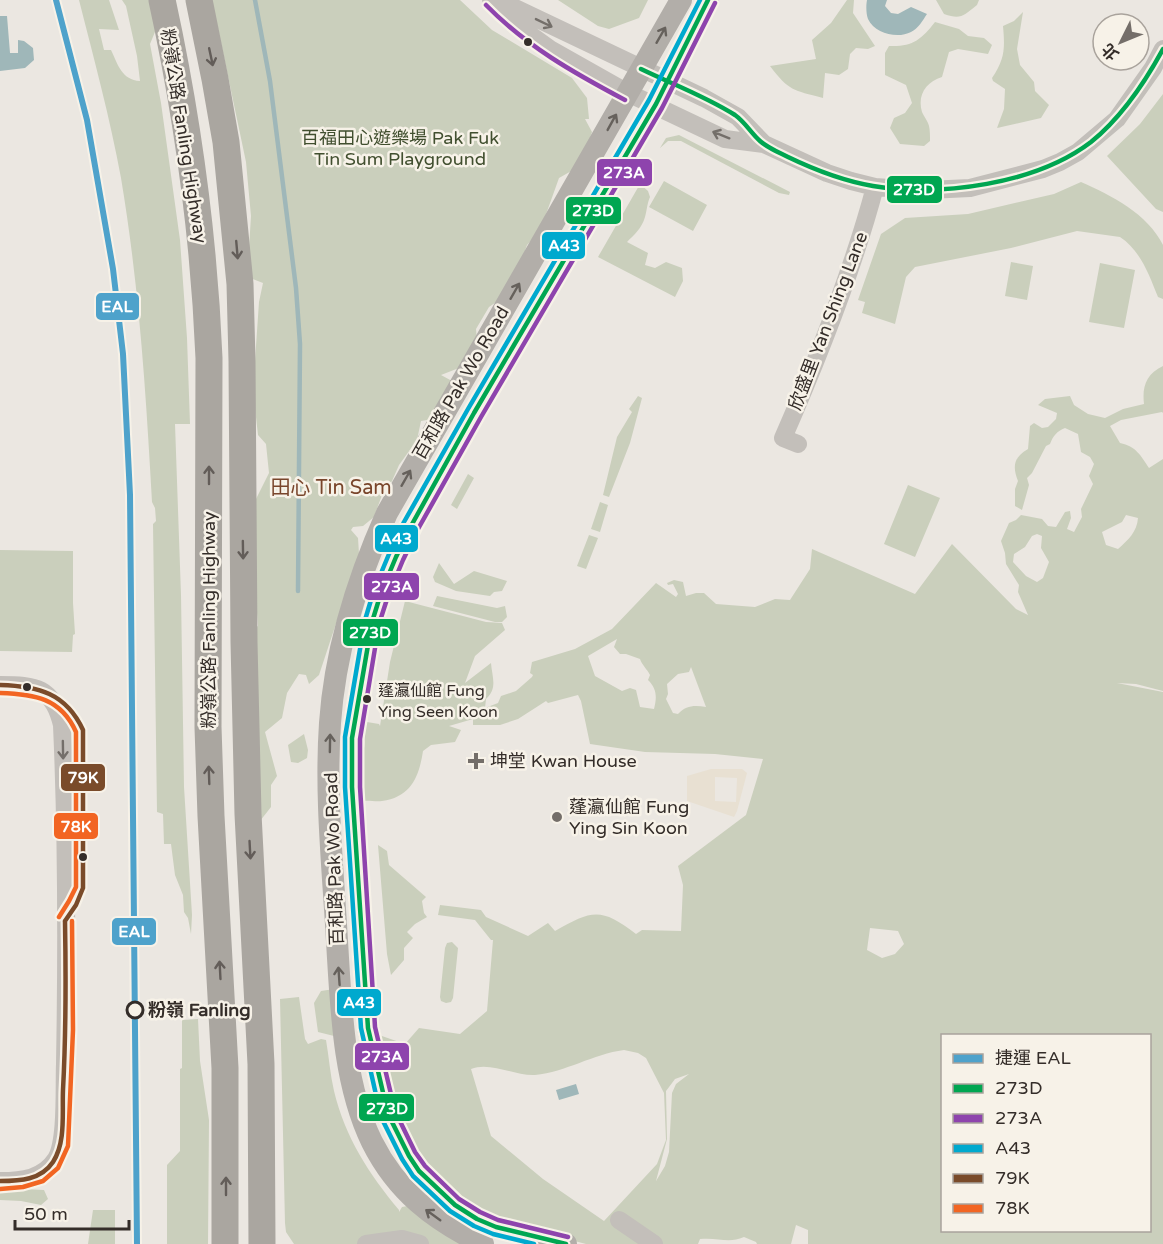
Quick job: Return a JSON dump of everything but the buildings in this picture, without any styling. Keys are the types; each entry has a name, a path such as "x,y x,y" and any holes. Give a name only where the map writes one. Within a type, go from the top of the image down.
{"highway":[{"name":"粉嶺公路 Fanling Highway","path":"162,0 186,119 197,200 209,358 208,727 225,1068 225,1244"},
{"name":"粉嶺公路 Fanling Highway","path":"199,0 226,142 240,284 248,814 261,1064 262,1244"}],"main road":[{"name":"百和路 Pak Wo Road","path":"483,1244 454,1230 433,1216 400,1185 373,1143 355,1095 341,1000 329,802 330,723 334,688 340,654 360,579 387,513 681,0"},
{"name":"百和路 Pak Wo Road","path":"566,1244 496,1227 477,1219 455,1205 419,1171 388,1114 368,1028 352,780 352,738 372,622 381,592 411,525 474,413 656,104 708,0"}],"street":[{"path":"764,144 738,117 515,8 491,0 507,18 550,49 628,93 656,104 725,139 764,144 827,173 875,186 927,190 970,188 1034,172 1078,152 1117,119 1153,68 1163,49"},
{"name":"欣盛里 Yan Shing Lane","path":"798,444 783,438 838,302 865,224 875,186"},
{"path":"0,685 36,688 49,695 58,709 62,725 66,1030 64,1118 57,1157 40,1176 0,1181"},
{"path":"619,1221 654,1244"},
{"path":"366,1244 402,1239 420,1244"}],"green space":[{"path":"79,0 109,0 119,30 99,29 104,50 111,50 121,71 134,80 140,81 137,56 126,6 122,0 153,0 157,27 150,44 161,103 180,240 187,338 190,424 175,424 184,787 192,915 191,934 188,918 184,912 183,895 175,875 171,844 164,844 163,814 157,812 153,524 156,521 152,502 133,258 117,156"},
{"name":"百福田心遊樂場 Pak Fuk Tin Sum Playground","path":"212,0 460,0 492,30 572,78 587,98 589,119 585,119 592,132 580,166 559,178 540,231 527,245 517,274 502,298 489,307 476,329 477,341 464,366 441,375 452,381 433,419 421,421 417,440 382,495 374,517 363,526 353,527 351,530 358,538 359,554 319,675 309,684 306,675 299,674 287,693 282,718 265,732 277,776 271,785 271,807 260,821 250,631 258,626 255,587 256,499 269,473 266,444 258,435 253,390 259,302 263,283 250,278 251,216 246,162"},
{"path":"558,0 648,0 639,18 609,29 598,26"},
{"path":"847,0 854,0 853,13 875,46 868,49 856,48 850,54 848,69 839,75 825,73 823,98 798,91 787,85 770,66 816,59 812,40 831,23"},
{"path":"936,0 979,0 977,5 965,14 954,17 944,14"},
{"path":"1023,12 1017,49 1020,65 1034,82 1035,91 1049,105 1041,118 997,128 1004,109 1005,89 992,78 1003,53 1003,26 1014,21"},
{"path":"935,22 959,29 968,36 984,38 992,45 988,54 958,49 949,52 942,77 931,82 922,95 922,112 928,122 930,141 924,146 900,144 890,128 894,118 905,113 912,103 906,85 885,75 885,53 889,46 910,44 915,41"},
{"path":"1163,94 1163,212 1156,209 1107,156 1140,124"},
{"path":"679,135 790,192 789,195 779,193 681,141 668,141 660,148 666,138"},
{"path":"664,181 707,205 693,231 649,207"},
{"path":"1081,182 1128,207 1156,234 1163,245 1163,299 1158,297 1144,264 1134,249 1120,237 1077,231 1011,248 915,267 906,277 895,324 862,313 865,302 858,300 881,234 905,218 968,214 1054,194"},
{"path":"640,184 648,191 650,197 642,225 627,242 648,253 645,265 655,268 666,262 682,268 683,281 675,297 598,257"},
{"path":"1011,262 1033,266 1027,300 1005,296"},
{"path":"1100,263 1135,270 1124,328 1089,322"},
{"path":"1163,366 1163,413 1121,420 1110,426 1120,443 1134,449 1149,468 1163,459 1163,691 1136,684 1117,683 1163,692 1163,1244 808,1244 808,1230 796,1225 791,1244 757,1244 744,1237 733,1240 700,1239 698,1244 586,1244 479,1216 431,1174 398,1125 379,1035 405,1044 419,1028 460,1034 487,1011 493,940 475,920 438,915 440,905 481,910 486,917 528,936 548,923 555,931 578,919 596,914 614,919 636,934 642,930 681,931 683,885 678,866 746,815 763,759 715,754 645,752 590,744 578,695 548,703 546,701 518,719 500,725 473,725 473,719 449,726 461,730 455,742 431,745 423,751 416,777 407,790 392,799 359,802 362,776 360,758 365,743 362,728 367,722 380,726 390,662 405,601 486,622 502,623 505,630 475,656 465,683 491,663 493,686 486,699 485,708 498,703 501,696 516,691 532,677 530,673 532,662 575,649 612,629 656,583 676,597 678,594 673,584 668,585 667,583 674,580 683,582 686,596 704,593 716,604 755,607 775,599 790,600 810,569 812,549 915,594 952,544 1016,609 1028,615 1018,592 1019,585 1006,564 1001,541 1009,523 1021,515 1042,519 1048,526 1056,527 1065,512 1070,511 1071,518 1067,529 1074,532 1082,517 1081,509 1093,484 1089,476 1094,464 1090,457 1081,452 1078,434 1065,428 1062,429 1046,446 1027,478 1029,485 1022,510 1015,506 1015,489 1018,481 1015,462 1028,449 1030,426 1034,423 1042,428 1048,427 1056,419 1057,413 1038,405 1045,399 1070,396 1074,405 1088,414 1105,418 1123,409 1144,404 1146,382","holes":["1126,515 1138,518 1134,532 1118,549 1106,545 1102,532 1122,522","1037,534 1042,536 1041,548 1049,562 1043,578 1037,582 1026,576 1013,562 1014,554 1025,547 1032,536","617,639 614,647 620,654 640,659 650,675 648,680 656,693 654,709 640,707 636,690 630,688 622,691 595,676 588,656","691,667 706,707 691,706 678,714 673,713 666,699 667,684 678,674 689,672","870,928 898,931 904,944 895,954 882,958 867,950","624,1050 638,1053 646,1058 664,1093 666,1140 657,1164 604,1221 543,1179 491,1136 471,1069 486,1067 535,1075","689,1074 676,1084 672,1093 669,1152 665,1166 656,1181 667,1139 666,1091 675,1079"]},
{"path":"638,396 642,398 630,443 609,497 603,495 617,437 632,412 629,409"},
{"path":"468,474 474,478 457,509 451,505"},
{"path":"908,485 940,498 915,557 884,544"},
{"path":"600,502 608,505 600,532 591,529"},
{"path":"589,535 598,538 586,569 577,566"},
{"path":"0,550 73,551 75,634 73,635 72,652 0,651"},
{"path":"439,563 454,584 474,571 507,581 502,591 494,592 490,596 456,591 435,582 433,577"},
{"path":"437,596 497,608 505,606 507,617 502,622 495,622 433,606"},
{"path":"304,734 308,750 307,758 298,763 291,762 288,745"},
{"path":"378,845 387,851 389,865 426,897 422,901 427,917 407,932 413,938 404,948 404,960 391,975 387,954"},
{"path":"452,942 458,948 453,998 451,1002 446,1003 441,1001 440,997 445,948 447,943"},
{"path":"334,989 338,1037 318,1032 314,1003 321,991"},
{"path":"299,997 305,1039 308,1044 321,1039 326,1040 339,1108 351,1139 378,1183 399,1212 402,1207 413,1205 470,1244 294,1244 286,1232 285,1223 280,999"},
{"path":"198,1019 200,1061 209,1120 208,1244 167,1244 167,1165 180,1151 182,1020"},
{"path":"0,1188 44,1190 48,1199 41,1205 0,1200"},
{"path":"93,1210 115,1210 115,1244 88,1244"}],"shaded area":[{"path":"711,769 742,769 747,773 734,817 687,801 687,776","holes":["715,777 737,778 736,802 715,801"]}],"water":[{"path":"867,0 887,0 885,6 891,13 898,14 911,7 927,14 918,27 911,32 900,35 887,34 881,32 868,19"},
{"path":"0,16 7,16 10,53 18,53 18,40 24,41 33,48 34,60 25,68 0,71"},
{"path":"576,1084 579,1094 559,1100 556,1090"}],"waterway":[{"path":"255,0 270,81 296,288 300,344 298,591"}],"metro line":[{"name":"EAL","path":"56,0 87,120 113,269 123,354 130,495 137,1244"}],"transit line":[{"name":"A43","path":"534,1244 493,1234 474,1226 450,1211 413,1176 381,1117 361,1028 345,787 345,737 365,620 374,590 404,522 649,100 700,0"},
{"name":"273D","path":"566,1244 496,1227 477,1219 455,1205 419,1171 388,1114 368,1028 352,787 352,738 372,622 396,557 474,413 656,104 708,0"},
{"name":"273A","path":"568,1237 498,1220 459,1199 425,1166 415,1152 395,1111 375,1027 360,787 360,739 379,624 403,560 481,417 662,108 715,3"},
{"name":"273A","path":"486,5 534,46 569,69 625,100"},
{"name":"273D","path":"641,69 724,108 739,118 766,146 809,166 862,184 928,190 987,184 1043,168 1069,156 1091,142 1113,122 1140,87 1163,49"},
{"name":"79K","path":"0,685 27,687 49,694 68,708 83,730 83,888 76,905 65,921"},
{"name":"78K","path":"0,693 45,700 63,712 76,732 76,887 59,917"},
{"name":"79K","path":"0,1181 22,1180 42,1173 53,1162 60,1146 63,1127 65,921"},
{"name":"78K","path":"0,1189 23,1187 43,1181 58,1168 68,1146 73,1030 72,921"}],"place":[{"name":"蓬瀛仙館 Fung Ying Seen Koon","path":"367,699"},
{"name":"坤堂 Kwan House","path":"476,761"},
{"name":"蓬瀛仙館 Fung Ying Sin Koon","path":"557,817"},
{"name":"粉嶺 Fanling","path":"135,1010"}],"district":[{"name":"田心 Tin Sam","path":"331,487"}]}
